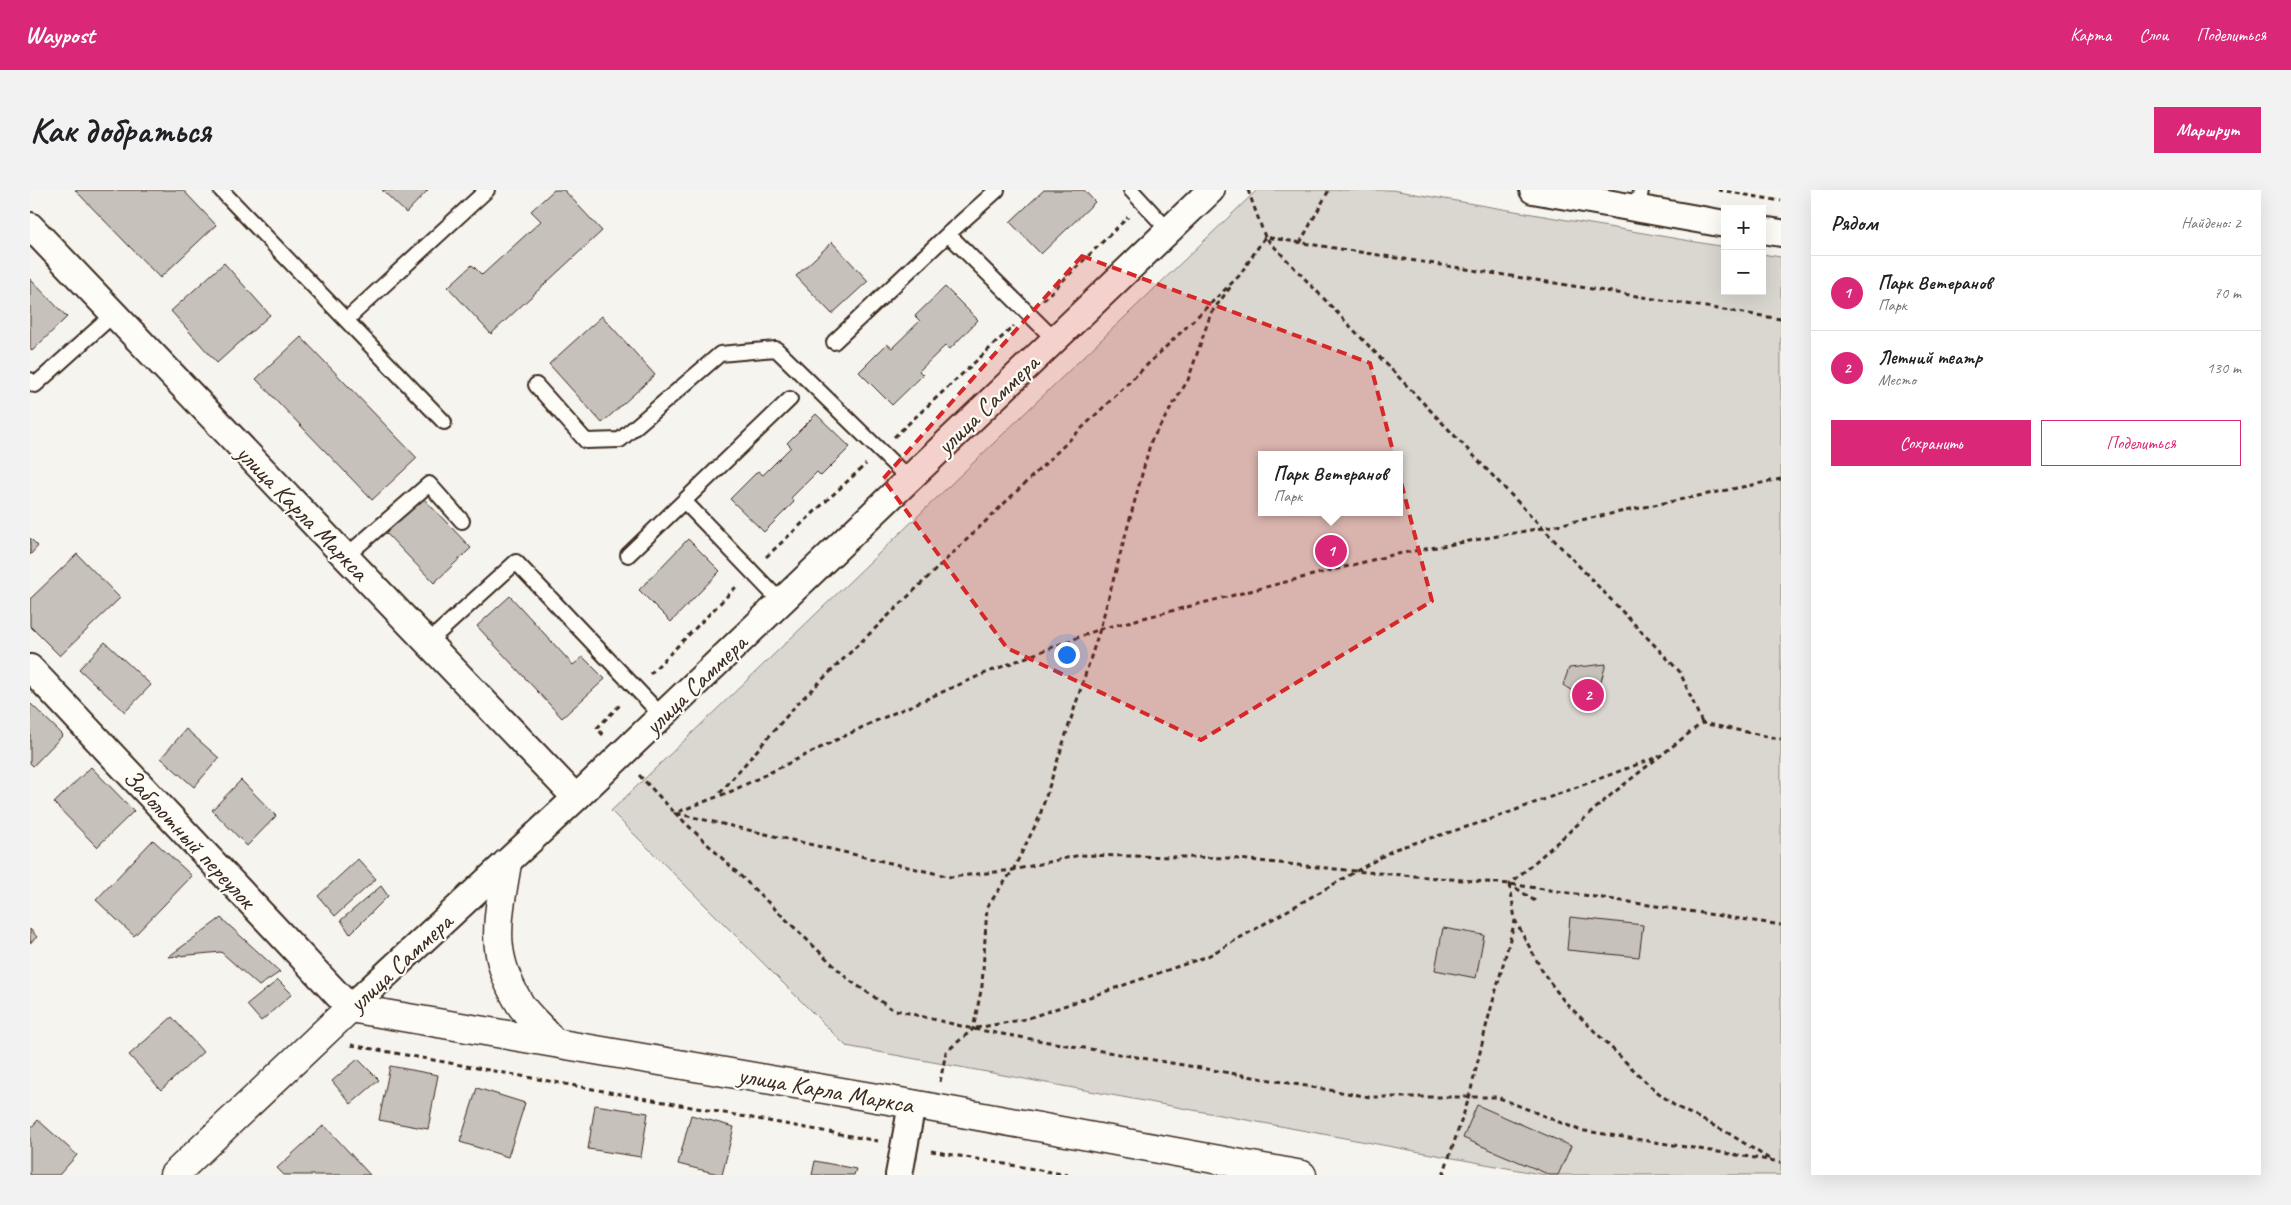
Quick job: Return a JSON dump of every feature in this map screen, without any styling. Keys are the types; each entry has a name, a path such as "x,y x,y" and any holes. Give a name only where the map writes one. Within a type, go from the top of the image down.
{"street":[{"name":"улица Саммера","path":"174,1175 576,798 1211,190"},
{"path":"1533,190 1639,199 1721,223"},
{"name":"улица Карла Маркса","path":"30,226 576,798"},
{"path":"1766,231 1781,233"},
{"name":"Заболотный переулок","path":"30,668 350,1008"},
{"path":"506,863 496,930 503,972 521,1006 553,1042"},
{"name":"улица Карла Маркса","path":"350,1008 923,1106 1274,1172 1302,1175"},
{"path":"898,1175 904,1146 923,1106"}],"lane":[{"path":"221,190 444,422"},
{"path":"346,320 487,190"},
{"path":"834,342 997,190"},
{"path":"1130,190 1168,231"},
{"path":"948,234 1055,340"},
{"path":"30,380 35,385 114,314"},
{"path":"536,385 586,441 620,440 720,354 776,349 909,479"},
{"path":"628,555 790,400"},
{"path":"345,557 429,484 462,521"},
{"path":"684,501 781,602"},
{"path":"427,643 516,562 662,716"}],"path":[{"path":"1248,190 1265,237 1680,672 1702,723"},
{"path":"1300,243 1329,190"},
{"path":"1718,190 1781,200"},
{"path":"1142,203 1028,314 751,572 597,728 620,756 675,813 849,980 892,1009 973,1029 1370,1097 1469,1098 1497,1096 1579,1130 1781,1162"},
{"path":"1265,237 1781,319"},
{"path":"973,1029 982,986 987,907 1012,870 1039,818 1100,629 1151,441 1188,380 1211,313 1265,237"},
{"path":"720,794 798,703 1239,276"},
{"path":"675,813 720,794 732,791 870,724 988,672 1100,629 1392,555 1542,528 1781,479"},
{"path":"1510,884 1612,794 1702,723 1781,739"},
{"path":"923,1106 946,1052 973,1029 1026,1019 1208,956 1394,849 1489,820 1660,756"},
{"path":"675,813 951,877 1012,870 1080,856 1230,858 1510,884 1781,925"},
{"path":"1510,884 1535,901"},
{"path":"1510,884 1515,920 1544,974 1564,1000 1650,1086 1675,1106 1728,1133 1774,1161"},
{"path":"1443,1175 1469,1098 1515,920"},
{"path":"343,1044 1068,1175"}],"highlighted area":[{"path":"1082,256 1370,363 1432,601 1201,740 1007,648 883,479"}],"shaded area":[{"path":"1257,190 1392,190 1721,246 1721,295 1766,295 1766,255 1781,257 1781,1175 1545,1175 846,1046 611,811"}],"building":[{"path":"75,190 183,190 216,225 160,278"},
{"path":"382,190 428,190 406,213"},
{"path":"554,190 564,190 602,231 491,334 448,287 472,265 482,275 541,221 531,211"},
{"path":"1044,190 1084,190 1095,202 1041,254 1010,222"},
{"path":"832,242 868,281 832,314 796,276"},
{"path":"224,263 270,315 217,363 171,311"},
{"path":"30,279 67,317 32,351 30,348"},
{"path":"945,287 978,320 950,349 946,345 919,371 923,375 892,405 859,372 887,344 892,348 920,321 915,316"},
{"path":"602,316 655,375 602,423 549,364"},
{"path":"301,337 417,458 372,500 256,379"},
{"path":"816,414 850,447 821,476 817,472 791,498 794,502 764,532 730,499 758,471 763,475 791,447 787,443"},
{"path":"423,498 471,548 434,583 386,533"},
{"path":"30,538 38,546 30,555"},
{"path":"688,539 720,571 671,622 639,590"},
{"path":"77,554 120,598 60,656 30,626 30,599"},
{"path":"510,596 573,665 583,657 605,679 562,718 477,626"},
{"path":"105,642 151,685 125,712 79,669"},
{"path":"1606,664 1594,705 1563,685 1569,668"},
{"path":"30,703 63,735 33,766 30,763"},
{"path":"186,729 219,758 194,787 161,758"},
{"path":"91,767 134,811 97,847 54,803"},
{"path":"241,780 276,816 247,846 212,810"},
{"path":"153,840 192,876 134,936 96,900"},
{"path":"358,859 376,879 335,916 318,896"},
{"path":"381,886 388,896 350,934 341,920"},
{"path":"1570,917 1643,925 1639,957 1567,950"},
{"path":"221,918 280,972 259,986 221,952 168,957"},
{"path":"1443,928 1484,935 1476,978 1435,970"},
{"path":"30,929 37,937 30,943"},
{"path":"278,980 292,994 261,1021 247,1005"},
{"path":"172,1017 203,1052 161,1090 129,1055"},
{"path":"358,1059 379,1080 351,1104 332,1081"},
{"path":"390,1066 438,1075 428,1129 379,1120"},
{"path":"477,1088 525,1103 508,1157 460,1142"},
{"path":"595,1105 648,1113 641,1157 588,1149"},
{"path":"1477,1105 1571,1146 1558,1175 1550,1175 1463,1138"},
{"path":"691,1115 734,1127 722,1175 678,1164"},
{"path":"38,1120 77,1155 59,1175 30,1175 30,1129"},
{"path":"324,1125 370,1175 284,1175 277,1168"},
{"path":"815,1161 856,1169 854,1175 812,1175"}],"place":[{"name":"Парк Ветеранов","path":"1331,551"},
{"name":"Летний театр","path":"1588,695"}]}
